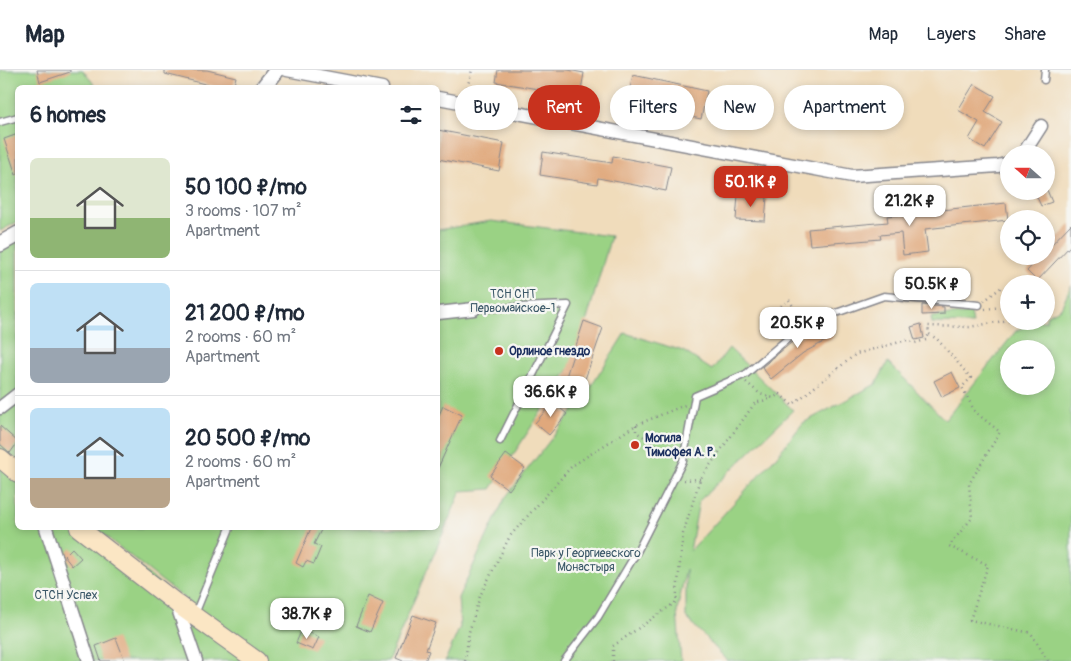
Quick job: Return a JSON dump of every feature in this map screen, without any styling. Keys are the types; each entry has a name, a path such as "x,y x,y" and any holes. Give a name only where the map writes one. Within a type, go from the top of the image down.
{"main road":[{"path":"0,458 15,470"},
{"path":"82,530 194,617 257,661"}],"street":[{"path":"264,85 277,70"},
{"path":"287,70 366,85"},
{"path":"440,98 455,101"},
{"path":"518,113 852,176 1000,165"},
{"path":"1029,145 1041,126"},
{"path":"0,244 15,236"},
{"path":"440,313 474,309"},
{"path":"0,408 15,396"},
{"path":"47,530 89,661"},
{"path":"176,603 196,661"}],"lane":[{"path":"1044,80 1045,70"},
{"path":"0,122 15,118"},
{"path":"564,661 598,617 623,575 683,461 696,401 695,396 755,368 805,324 884,296 980,304"},
{"path":"474,309 568,305 500,441"},
{"path":"194,617 229,530"}],"path":[{"path":"468,85 472,70"},
{"path":"1000,288 980,304 982,310 1000,307"},
{"path":"780,306 789,300 805,324"},
{"path":"613,661 613,646 676,602 683,534 700,479 755,403 780,394 792,405 856,354 907,340 915,343 926,340 929,332 928,326 969,327 1000,322"},
{"path":"929,332 971,378 962,387 975,412 1000,432 969,484 972,518 949,546 988,565 970,620 1031,633 1048,661"},
{"path":"740,376 760,394 773,398"},
{"path":"465,661 469,632 480,596 510,536 572,466 636,425 696,401"},
{"path":"636,425 636,432 683,461"}],"green space":[{"path":"0,70 83,70 94,85 15,85 15,223 0,231"},
{"name":"ТСН СНТ Первомайское-1","path":"491,221 611,236 576,358 491,489 461,491 388,661 263,661 98,530 440,530 440,230"},
{"path":"15,239 15,463 0,451 0,248"},
{"name":"Парк у Георгиевского Монастыря","path":"1071,285 1071,661 728,661 686,617 686,569 677,611 681,661 445,661 460,627 458,598 505,498 587,393 625,333 683,351 712,370 729,348 793,410 699,501 690,551 775,458 803,423 876,384 888,362 945,420 1000,351 1000,395 1055,395 1055,340 1009,340 1018,330 1055,330 1055,311 1061,308"},
{"path":"971,313 973,324 932,323 931,317"},
{"name":"СТСН Успех","path":"0,453 15,465 15,530 92,530 259,661 0,661"}],"building":[{"path":"37,70 70,70 70,72 40,82"},
{"path":"165,70 207,70 236,77 234,85 209,85 165,74"},
{"path":"498,70 568,70 584,73 582,85 528,85 528,87 496,82"},
{"path":"633,75 679,85 631,85"},
{"path":"974,84 995,96 985,112 1002,122 985,149 969,139 979,122 958,110"},
{"path":"695,88 705,91 701,119 695,118"},
{"path":"440,130 504,143 499,171 440,159"},
{"path":"15,135 15,172 4,139"},
{"path":"543,152 612,163 613,156 671,167 666,191 598,178 597,184 540,175"},
{"path":"738,195 767,197 765,221 736,220"},
{"path":"1038,200 1051,200 1052,202 1041,206"},
{"path":"1006,203 1007,210 1000,210 1000,221 925,229 928,252 903,255 901,233 880,235 881,239 810,245 808,229 888,222 887,216"},
{"path":"1071,224 1071,245 1055,262 1055,241"},
{"path":"1033,265 1052,265 1043,275 1031,275 1027,271"},
{"path":"913,274 962,282 960,298 910,292"},
{"path":"922,305 944,307 944,314 922,315"},
{"path":"584,321 603,328 578,399 561,392"},
{"path":"826,322 833,337 803,353 771,379 762,367 797,338"},
{"path":"921,324 924,338 915,340 911,327"},
{"path":"952,372 960,388 942,397 934,381"},
{"path":"553,402 567,414 549,435 535,423"},
{"path":"443,406 462,415 440,464 440,413"},
{"path":"0,426 15,439 15,446 10,453 0,444"},
{"path":"506,454 525,468 509,490 490,476"},
{"path":"310,530 321,530 314,544 321,547 314,564 306,561 303,567 296,563"},
{"path":"72,548 81,558 72,566 64,556"},
{"path":"368,596 383,603 370,632 356,626"},
{"path":"317,603 329,607 325,619 312,614"},
{"path":"413,615 436,623 426,650 429,651 425,661 403,661 396,658"},
{"path":"302,629 319,637 313,650 296,643"},
{"path":"116,638 125,661 101,661 96,646"}],"place":[{"name":"Орлиное гнездо","path":"499,351"},
{"name":"Могила Тимофея А. Р.","path":"635,445"}]}
